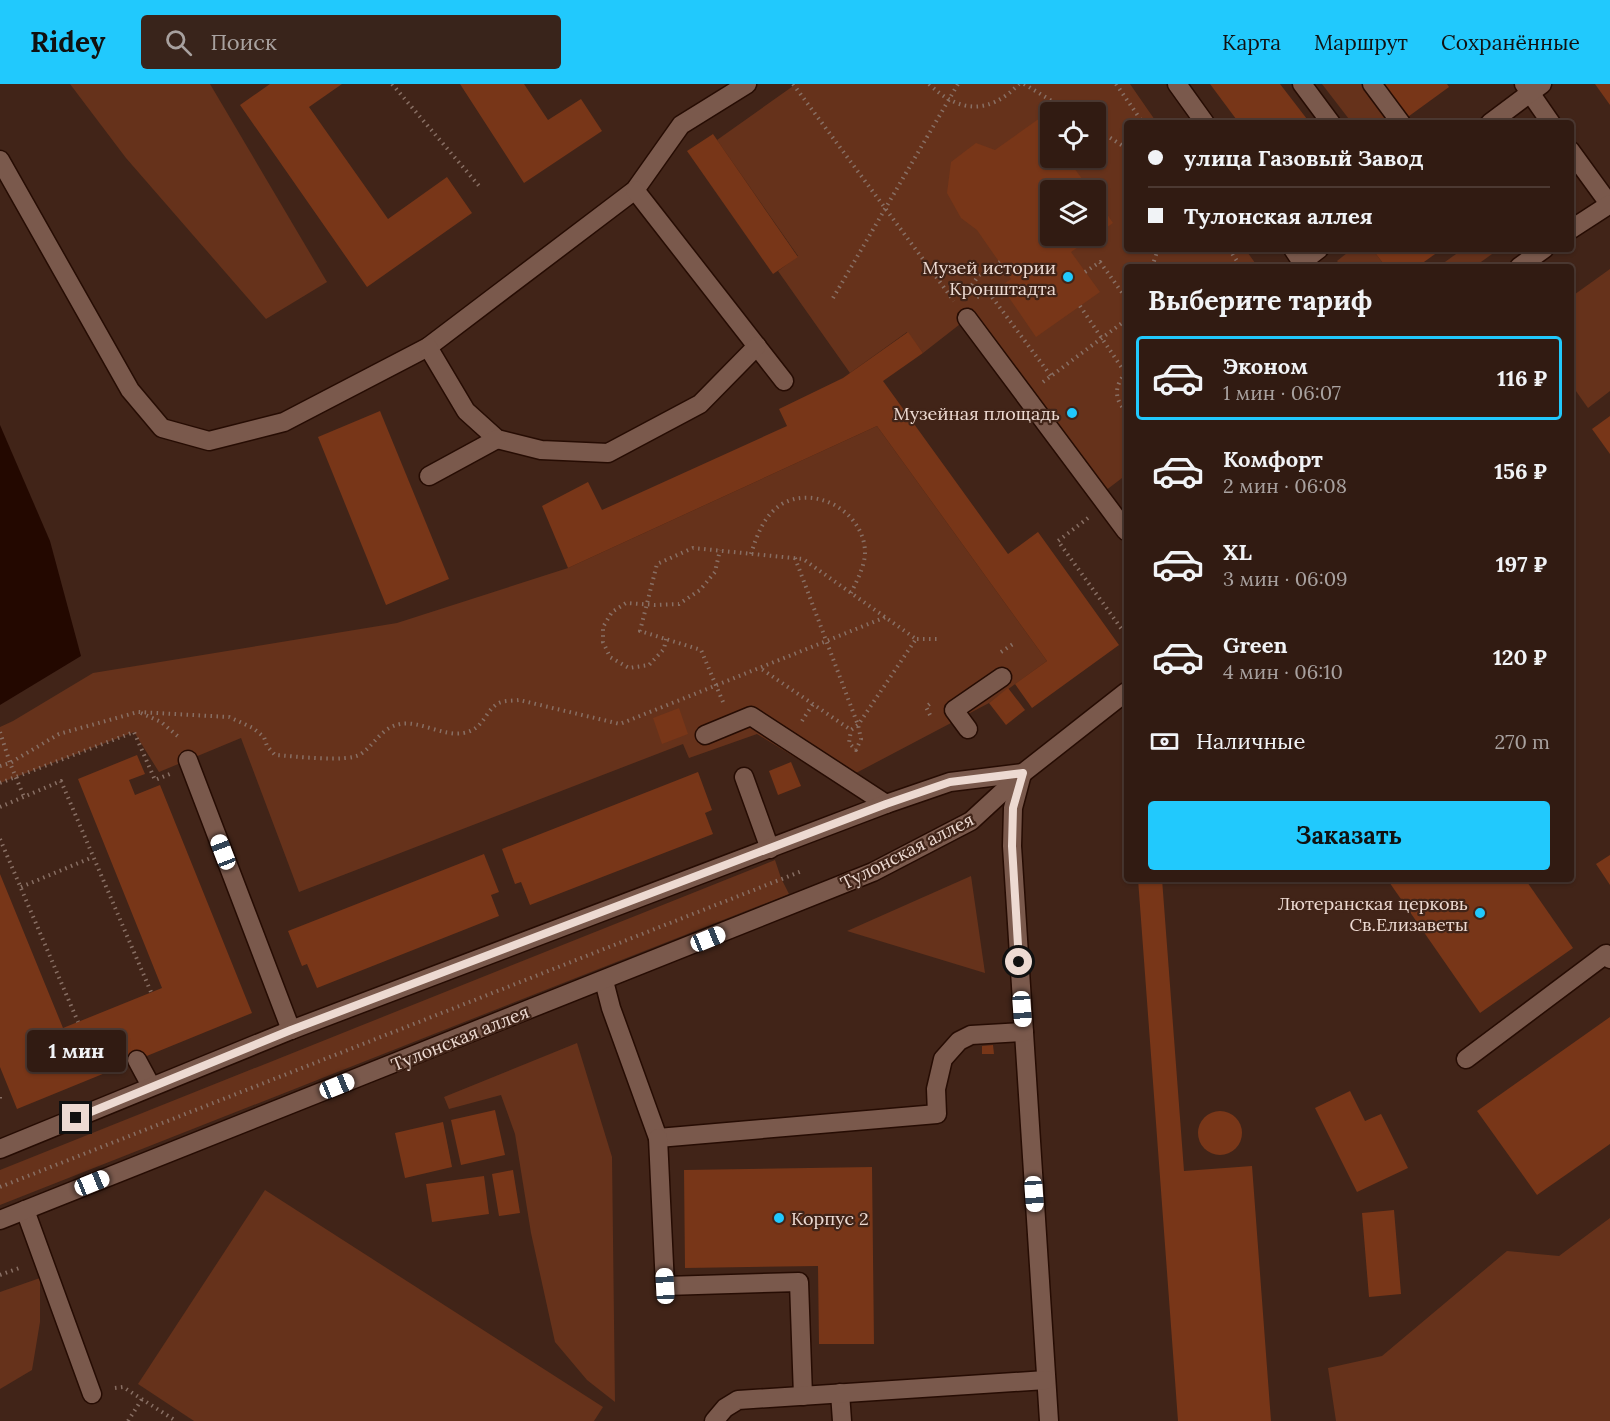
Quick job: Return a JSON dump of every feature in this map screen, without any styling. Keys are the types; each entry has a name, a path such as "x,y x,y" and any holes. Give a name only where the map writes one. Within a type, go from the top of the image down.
{"street":[{"path":"0,160 130,390 162,428 209,441 284,422 428,346 635,190 681,125 747,84"},
{"path":"1177,84 1203,120"},
{"path":"1302,84 1329,120"},
{"path":"1372,84 1399,120"},
{"path":"1494,120 1532,87 1549,120"},
{"path":"1574,156 1610,205 1574,228"},
{"path":"635,190 784,381"},
{"path":"1300,259 1313,252"},
{"path":"1523,264 1540,252"},
{"path":"962,311 1124,528"},
{"path":"428,346 466,411 497,439 540,450 608,453 700,404 757,346"},
{"path":"429,476 497,439"},
{"path":"968,729 954,710 1002,676"},
{"name":"Тулонская аллея","path":"0,1220 873,872 971,821 1023,773 1124,694"},
{"path":"705,735 751,716 886,804"},
{"path":"190,763 291,1030"},
{"path":"0,1149 291,1030 886,804 950,782 1023,773 1013,808 1012,846 1049,1421"},
{"path":"744,777 770,849"},
{"path":"1466,1059 1609,954"},
{"path":"604,981 611,1008 658,1138 665,1286 799,1282 803,1396"},
{"path":"658,1138 938,1114 936,1089 943,1059 959,1041 971,1035 1024,1032"},
{"path":"137,1060 151,1086"},
{"path":"25,1210 92,1394"},
{"path":"714,1421 725,1408 738,1400 1046,1380"},
{"path":"840,1394 842,1421"}],"path":[{"path":"392,84 480,188"},
{"path":"793,84 962,311"},
{"path":"929,84 948,100 958,105 975,107 993,104 1008,95 1018,84"},
{"path":"832,298 957,84"},
{"path":"1024,84 1054,102"},
{"path":"1116,84 1141,120"},
{"path":"1106,135 1124,147"},
{"path":"1085,272 1100,261 1124,295"},
{"path":"962,311 979,275 1000,262"},
{"path":"962,311 989,293 1051,376"},
{"path":"1080,306 1124,371"},
{"path":"1025,395 1124,322"},
{"path":"1124,376 1120,380 1117,395 1119,403 1124,409"},
{"path":"751,554 761,526 781,505 795,499 811,497 826,500 848,515 858,528 864,544 865,556 862,569 851,593"},
{"path":"1106,504 1058,541 1124,632"},
{"path":"732,724 701,650 640,631 657,564 693,548 803,559 916,639 940,639"},
{"path":"666,639 664,649 650,665 629,668 610,657 603,642 603,627 612,612 626,603 679,604 700,590 715,572 720,550"},
{"path":"795,558 858,725 861,739 856,750 849,743 851,730 858,725 916,639"},
{"path":"0,766 10,763 58,734 138,712 229,717 253,728 264,738 267,746 275,755 339,758 359,755 387,727 403,723 462,734 481,723 497,704 519,700 620,724 886,617"},
{"path":"759,668 851,730"},
{"path":"0,783 134,732 155,780 190,763 181,740 161,722 138,712"},
{"path":"0,732 24,797"},
{"path":"0,807 61,781 151,992"},
{"path":"0,839 78,1022"},
{"path":"21,887 93,857"},
{"path":"800,863 805,878"},
{"path":"0,1187 802,871"},
{"path":"92,1394 123,1386 176,1421"},
{"path":"128,1421 142,1399"}],"shaded area":[{"path":"70,84 210,84 327,282 266,319 126,158"},
{"name":"Музейная площадь","path":"796,84 1130,84 1155,120 1124,120 1124,252 1247,252 1256,264 1124,264 1124,477 1105,491 973,314 923,353 907,332 850,373 778,271 798,256 717,140"},
{"path":"1322,84 1365,84 1393,120 1350,120"},
{"path":"1348,252 1374,252 1384,264 1340,264 1337,261"},
{"path":"1459,252 1495,252 1478,264 1442,264"},
{"path":"1610,269 1610,391 1588,408 1574,388 1574,295"},
{"path":"0,425 50,541 81,656 0,705"},
{"path":"877,426 1047,661 989,703 837,783 757,734 689,758 683,744 299,892 241,738 159,772 134,732 0,783 0,727 93,673 397,623 568,568"},
{"path":"775,860 789,894 0,1205 0,1170"},
{"path":"971,876 985,973 847,931"},
{"path":"577,1043 612,1157 615,1402 587,1380 555,1342 531,1233 515,1134 501,1095 449,1109 444,1097"},
{"path":"265,1190 603,1407 594,1421 194,1421 138,1384"},
{"path":"1610,1218 1610,1421 1336,1421 1328,1368 1382,1356 1507,1251 1559,1256"},
{"path":"40,1278 40,1322 32,1370 0,1389 0,1292"}],"building":[{"path":"270,84 342,84 309,107 388,219 447,177 472,213 367,287 240,105"},
{"path":"460,84 524,84 548,120 581,99 602,131 524,183"},
{"path":"1210,84 1280,84 1308,120 1237,120"},
{"path":"1380,84 1447,84 1449,87 1405,119"},
{"path":"1595,84 1610,84 1610,105"},
{"path":"1040,118 1040,168 1074,168 1083,180 1040,180 1040,246 1080,246 1071,252 1100,292 1036,337 1001,286 1011,279 977,230 961,218 947,193 951,162 976,143 995,150"},
{"path":"713,134 798,257 773,274 687,151"},
{"path":"1106,213 1113,223 1106,228"},
{"path":"1374,252 1438,252 1421,264 1384,264"},
{"path":"908,332 923,353 883,381 1008,554 1038,532 1119,645 1032,708 1015,684 1047,661 877,426 568,568 542,506 588,482 602,510 787,426 779,409 843,378"},
{"path":"380,411 449,579 386,605 318,437"},
{"path":"1610,416 1610,454 1592,429"},
{"path":"1008,688 1025,710 1006,725 989,703"},
{"path":"679,708 688,734 662,744 653,718"},
{"path":"137,755 145,774 129,780 135,795 160,785 252,1013 17,1109 0,1067 0,874 63,1028 162,988 78,779"},
{"path":"791,762 801,786 778,795 769,771"},
{"path":"698,772 712,810 705,813 713,834 530,905 521,882 515,884 502,849"},
{"path":"484,854 499,892 491,895 499,916 317,988 307,964 302,966 288,931"},
{"path":"1610,855 1610,885 1596,864"},
{"path":"1138,882 1162,882 1184,1171 1252,1166 1271,1421 1178,1421"},
{"name":"Лютеранская церковь Св.Елизаветы","path":"1389,882 1527,882 1573,948 1480,1013"},
{"path":"1610,1017 1610,1144 1537,1195 1477,1111"},
{"path":"993,1045 994,1054 982,1054 982,1046"},
{"path":"1350,1091 1365,1121 1381,1114 1408,1168 1357,1192 1315,1108"},
{"path":"495,1110 505,1155 461,1165 451,1120"},
{"path":"1220,1111 1235,1118 1242,1133 1235,1148 1220,1155 1205,1148 1198,1133 1205,1118"},
{"path":"443,1122 452,1167 405,1178 395,1133"},
{"name":"Корпус 2","path":"872,1167 874,1344 819,1344 818,1266 685,1268 684,1170"},
{"path":"513,1170 520,1213 499,1216 492,1174"},
{"path":"484,1176 489,1214 432,1222 426,1184"},
{"path":"1394,1210 1401,1294 1369,1297 1362,1213"}],"place":[{"name":"Музей истории Кронштадта","path":"1068,277"},
{"name":"Музейная площадь","path":"1072,413"},
{"name":"Лютеранская церковь Св.Елизаветы","path":"1480,913"},
{"name":"Корпус 2","path":"779,1218"}],"route":[{"path":"76,1118 291,1030 852,819 886,804 950,782 1023,773 1013,808 1012,846 1019,962"}]}
